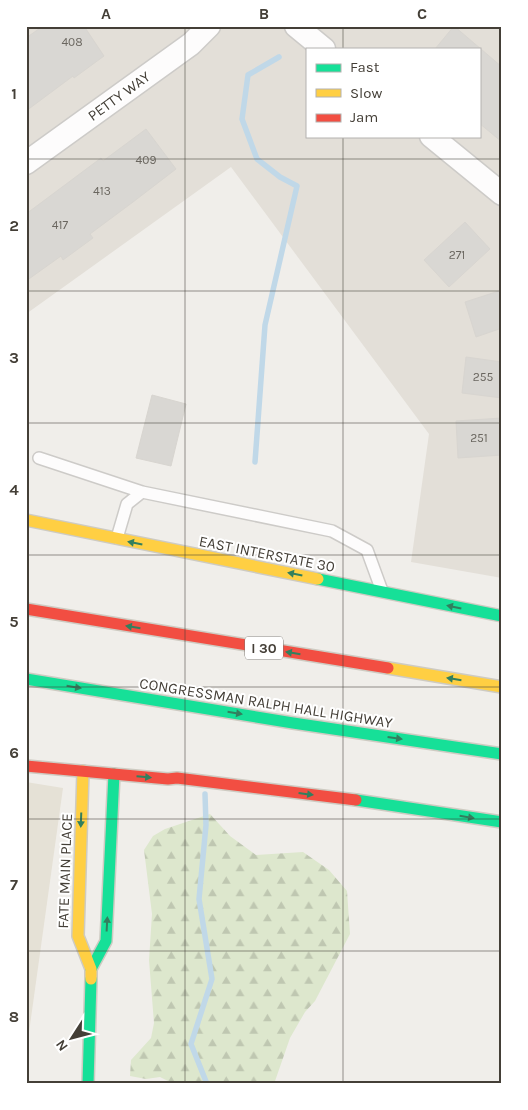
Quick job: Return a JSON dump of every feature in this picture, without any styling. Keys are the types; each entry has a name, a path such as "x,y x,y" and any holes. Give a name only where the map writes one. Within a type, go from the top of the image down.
{"main road":[{"name":"EAST INTERSTATE 30","path":"26,520 502,616"},
{"name":"I 30","path":"26,609 502,687"},
{"name":"CONGRESSMAN RALPH HALL HIGHWAY","path":"26,679 294,723 502,754"},
{"path":"26,766 168,779 177,778 357,800 502,822"},
{"name":"FATE MAIN PLACE","path":"83,771 78,936 91,969 88,1084"},
{"name":"FATE MAIN PLACE","path":"91,969 106,941 114,774"}],"street":[{"name":"PETTY WAY","path":"26,163 191,44 209,26"},
{"path":"296,26 323,48"},
{"path":"433,138 502,194"}],"lane":[{"path":"39,458 142,492 332,531 367,550 383,592"},
{"path":"117,539 127,504 142,492"}],"shaded area":[{"path":"26,26 502,26 502,578 411,562 429,434 231,167 26,314"},
{"path":"26,782 63,788 26,1054"}],"green space":[{"path":"210,814 230,836 256,855 303,852 329,870 347,891 350,934 315,1001 305,1012 290,1038 274,1084 174,1084 160,1077 146,1079 130,1076 131,1060 151,1038 154,1023 149,960 152,914 144,850 153,836 165,829"}],"building":[{"path":"43,26 84,26 104,56 74,78 73,76 26,111 26,38"},
{"path":"454,26 480,48 436,48"},
{"path":"480,48 502,67 502,142 480,124"},
{"path":"146,129 176,169 90,234 93,238 63,260 61,256 26,281 26,214 101,158 103,161"},
{"path":"465,222 490,249 449,287 424,260"},
{"path":"502,290 502,328 476,337 465,302"},
{"path":"466,357 502,362 502,398 462,393"},
{"path":"152,395 186,404 171,466 136,458"},
{"path":"502,418 502,455 458,458 456,421"}],"waterway":[{"path":"255,462 265,325 297,186 280,177 257,159 242,119 248,75 279,57"},
{"path":"205,794 206,825 199,899 212,979 191,1044 207,1084"}],"traffic: fast":[{"path":"318,579 502,616"},
{"path":"26,679 293,723 502,754"},
{"path":"91,969 106,941 114,774"},
{"path":"356,800 502,822"},
{"path":"88,1084 91,979"}],"traffic: slow":[{"path":"26,520 318,579"},
{"path":"388,668 502,687"},
{"path":"83,771 78,936 91,969 91,979"}],"traffic: jam":[{"path":"26,609 388,668"},
{"path":"26,766 168,779 177,778 356,800"}]}
